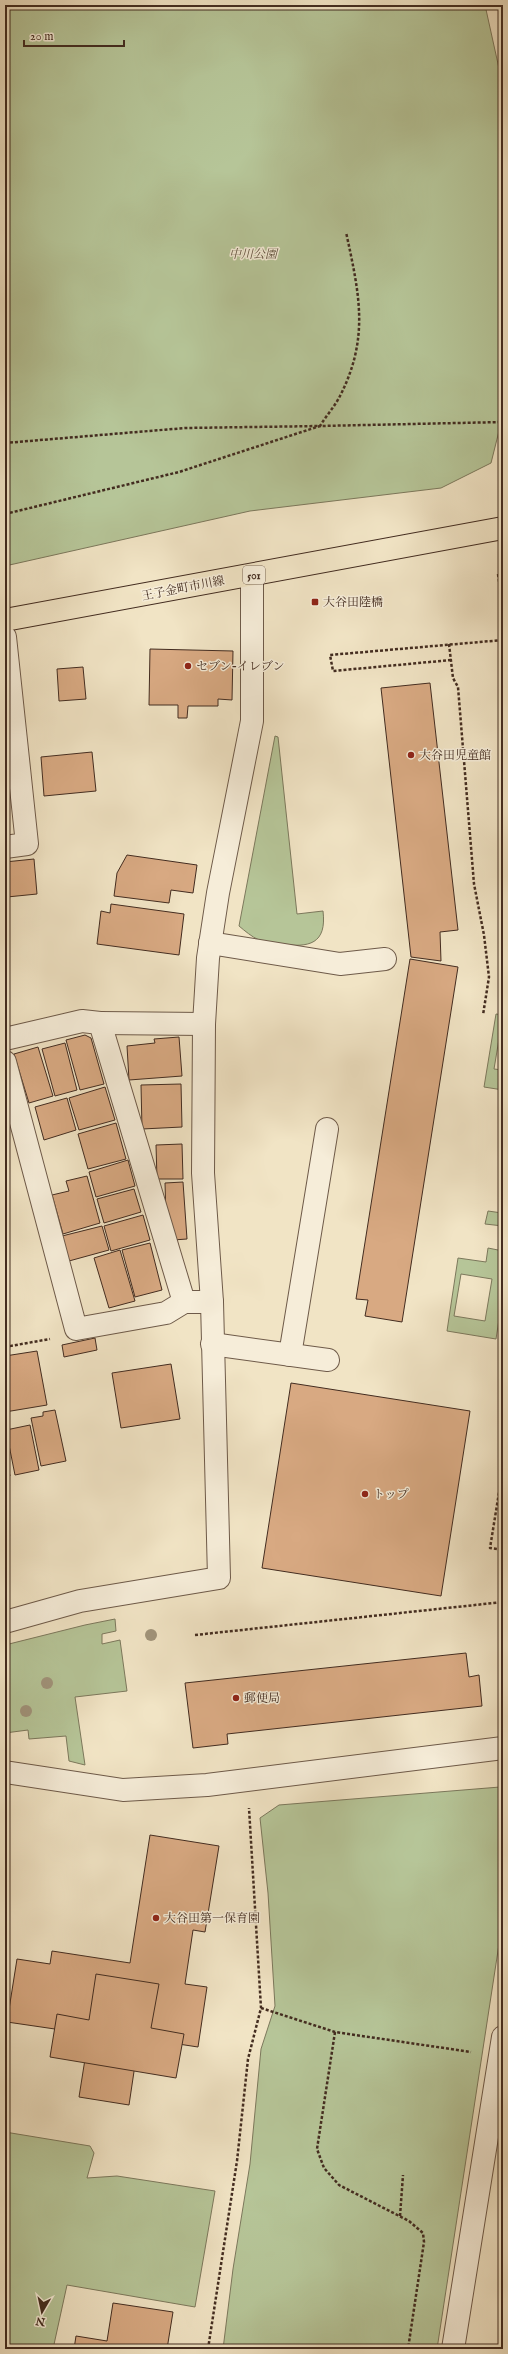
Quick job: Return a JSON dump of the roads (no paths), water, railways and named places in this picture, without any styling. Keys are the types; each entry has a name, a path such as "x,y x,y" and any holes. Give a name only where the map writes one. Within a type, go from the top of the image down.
{"main road":[{"name":"王子金町市川線","path":"5,620 503,528"}],"street":[{"path":"5,1622 80,1601 219,1578 212,1302 203,1173 204,1024 210,943 252,721 252,575"},
{"path":"5,637 27,844 5,847"},
{"path":"210,943 340,964 385,959"},
{"path":"5,1039 82,1021 100,1023 204,1024"},
{"path":"100,1023 184,1302"},
{"path":"5,1062 76,1329 166,1313 184,1302 212,1302"},
{"path":"290,1355 327,1129"},
{"path":"212,1344 328,1360"},
{"path":"5,1772 123,1790 207,1785 503,1748"},
{"path":"453,2349 501,2047"}],"place":[{"name":"大谷田陸橋","path":"315,602"},
{"name":"セブン-イレブン","path":"188,666"},
{"name":"大谷田児童館","path":"411,755"},
{"name":"トップ","path":"365,1494"},
{"name":"郵便局","path":"236,1698"},
{"name":"大谷田第一保育園","path":"156,1918"}],"park label":[{"name":"中川公園","path":"253,254"}]}
